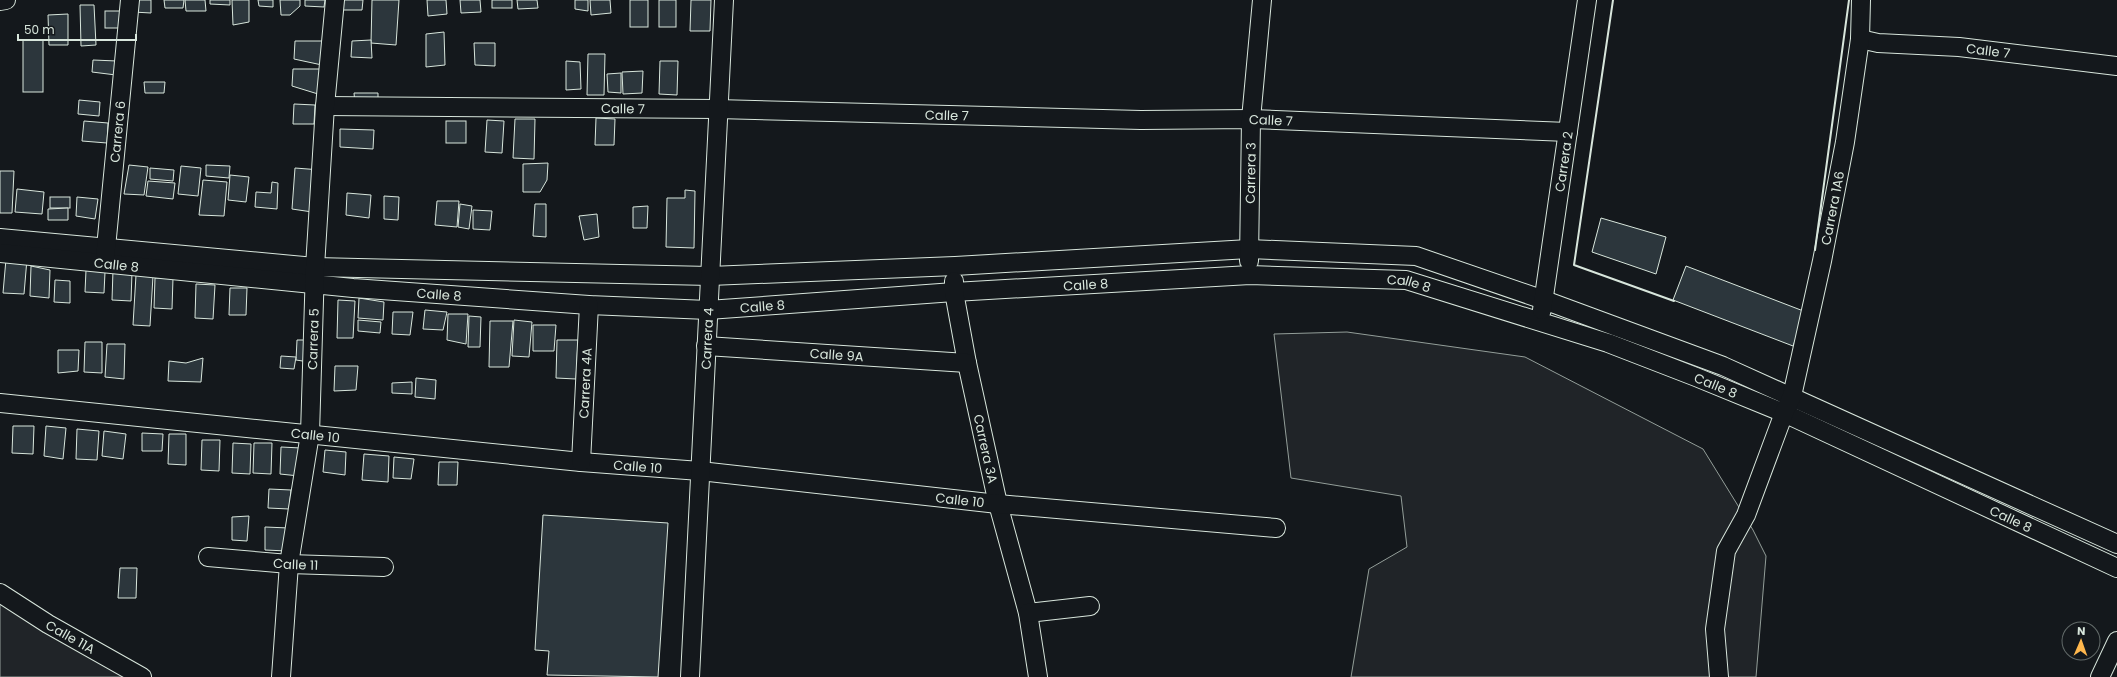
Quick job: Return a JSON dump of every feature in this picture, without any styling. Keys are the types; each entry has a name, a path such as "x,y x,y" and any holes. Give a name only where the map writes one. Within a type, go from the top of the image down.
{"street":[{"path":"0,0 6,0"},
{"name":"Carrera 6","path":"105,256 130,0"},
{"name":"Carrera 5","path":"281,677 290,564 310,434 315,267 325,106 335,0"},
{"name":"Carrera 4","path":"690,677 717,109 724,0"},
{"name":"Carrera 3","path":"1250,275 1251,119 1262,0"},
{"name":"Carrera 2","path":"1539,323 1544,300 1587,0"},
{"name":"Carrera 1A6","path":"1719,677 1715,629 1726,551 1746,515 1784,413 1792,396 1845,142 1860,39 1861,0"},
{"name":"Calle 7","path":"1860,39 1878,43 1959,47 2117,66"},
{"name":"Calle 7","path":"325,106 717,109 1142,120 1251,119 1568,132"},
{"name":"Calle 8","path":"0,238 105,256 315,285 589,305 708,310 954,292 1250,275 1406,280 1539,323 1608,343 1784,413 2117,568"},
{"name":"Calle 8","path":"0,253 105,256 315,267 710,276 955,266 1249,249 1416,256 1544,300 1723,366 2117,544"},
{"name":"Carrera 3A","path":"955,266 954,292 967,363 998,504 1028,613 1038,677"},
{"name":"Carrera 4A","path":"581,462 589,305"},
{"name":"Calle 9A","path":"706,346 967,363"},
{"name":"Calle 10","path":"0,402 581,462 700,471 998,504 1276,528"},
{"name":"Calle 11","path":"208,557 290,564 384,567"},
{"name":"Calle 11A","path":"0,593 48,624 142,677"},
{"path":"1028,613 1090,606"},
{"path":"2100,677 2117,641"}],"shaded area":[{"path":"1347,332 1525,357 1703,449 1753,530 1766,556 1756,677 1351,677 1369,569 1407,547 1401,496 1291,478 1274,334"},
{"path":"0,591 137,677 0,677"}],"building":[{"path":"133,0 151,0 151,13 133,12"},
{"path":"164,0 184,0 183,8 165,8"},
{"path":"185,0 205,0 206,11 186,11"},
{"path":"210,0 230,0 230,5 210,4"},
{"path":"232,0 249,0 249,22 233,25"},
{"path":"258,0 273,0 273,7 259,6"},
{"path":"280,0 300,0 300,6 290,15 281,15"},
{"path":"305,0 325,0 324,7 305,6"},
{"path":"343,0 363,0 362,10 343,10"},
{"path":"372,0 399,0 396,45 371,43"},
{"path":"427,0 446,0 447,14 428,16"},
{"path":"460,0 480,0 481,12 461,13"},
{"path":"492,0 512,0 512,8 492,8"},
{"path":"517,0 537,0 538,8 518,9"},
{"path":"575,0 588,0 588,11 575,9"},
{"path":"590,0 610,0 611,13 591,15"},
{"path":"630,0 648,0 648,27 630,27"},
{"path":"659,0 676,0 676,27 659,27"},
{"path":"691,0 711,0 710,31 690,31"},
{"path":"80,5 94,5 96,45 81,46"},
{"path":"105,11 122,11 122,28 105,28"},
{"path":"68,14 68,45 49,45 48,15"},
{"path":"444,32 445,65 426,67 426,34"},
{"path":"23,40 43,40 43,92 23,92"},
{"path":"371,40 372,58 351,57 352,41"},
{"path":"295,41 324,41 322,65 294,59"},
{"path":"474,43 495,43 495,66 475,65"},
{"path":"588,54 605,54 604,95 587,95"},
{"path":"93,60 117,61 116,75 92,72"},
{"path":"566,61 580,62 581,89 566,90"},
{"path":"660,61 678,61 677,95 659,94"},
{"path":"293,69 320,69 318,94 292,86"},
{"path":"643,71 642,93 623,94 622,72"},
{"path":"621,73 621,93 608,92 607,74"},
{"path":"144,82 165,82 164,93 145,93"},
{"path":"354,93 378,93 378,104 355,104"},
{"path":"79,100 100,102 99,116 78,114"},
{"path":"294,104 315,105 314,124 293,124"},
{"path":"596,118 615,119 614,145 595,145"},
{"path":"515,119 535,119 534,159 513,158"},
{"path":"487,120 504,121 502,153 485,152"},
{"path":"84,121 108,123 107,143 82,141"},
{"path":"446,121 466,121 466,143 446,143"},
{"path":"340,129 374,130 373,149 340,147"},
{"path":"548,163 547,180 540,192 523,192 523,164"},
{"path":"129,165 148,167 144,195 124,194"},
{"path":"206,165 230,166 229,178 206,176"},
{"path":"181,166 201,168 198,196 178,194"},
{"path":"150,168 174,170 173,181 150,179"},
{"path":"295,168 321,170 319,213 292,209"},
{"path":"0,171 14,171 12,213 0,213"},
{"path":"230,175 249,177 246,202 228,200"},
{"path":"203,180 227,182 224,216 199,215"},
{"path":"148,181 175,183 173,199 146,196"},
{"path":"272,182 278,183 277,209 255,207 256,192 271,193"},
{"path":"17,189 44,192 42,214 15,212"},
{"path":"685,190 695,191 694,248 666,247 667,198 685,198"},
{"path":"347,193 371,195 369,218 346,215"},
{"path":"384,196 399,197 398,220 384,219"},
{"path":"50,197 70,197 70,208 50,208"},
{"path":"77,197 98,199 95,219 76,216"},
{"path":"437,201 459,201 457,227 435,225"},
{"path":"460,204 472,206 469,229 458,227"},
{"path":"535,204 546,204 546,237 533,236"},
{"path":"648,206 647,228 633,228 633,207"},
{"path":"68,208 68,220 48,220 48,209"},
{"path":"473,210 492,211 490,230 473,229"},
{"path":"597,214 599,237 584,240 579,216"},
{"path":"1601,218 1666,237 1656,274 1592,252"},
{"path":"6,259 27,259 24,294 3,293"},
{"path":"31,266 50,270 49,298 30,296"},
{"path":"1686,266 1806,312 1793,346 1673,300"},
{"path":"86,270 105,272 104,293 85,292"},
{"path":"113,270 132,272 131,301 112,300"},
{"path":"136,275 153,276 150,326 133,325"},
{"path":"155,278 173,278 172,309 154,308"},
{"path":"55,280 70,281 70,303 54,302"},
{"path":"196,284 215,285 213,319 195,318"},
{"path":"230,288 247,288 246,315 229,315"},
{"path":"359,298 384,302 383,320 358,318"},
{"path":"338,300 355,301 353,338 337,338"},
{"path":"425,310 447,312 443,330 423,329"},
{"path":"393,312 413,312 410,335 392,334"},
{"path":"448,314 468,314 466,344 447,340"},
{"path":"469,316 481,317 480,347 468,347"},
{"path":"358,320 381,322 380,333 358,331"},
{"path":"514,320 532,322 529,357 512,356"},
{"path":"490,321 513,321 509,367 489,367"},
{"path":"533,325 556,325 554,351 533,351"},
{"path":"297,340 310,340 309,362 296,360"},
{"path":"557,340 578,340 576,379 556,378"},
{"path":"85,342 102,342 102,373 84,372"},
{"path":"107,344 125,344 124,379 105,377"},
{"path":"58,350 79,350 78,371 58,373"},
{"path":"281,356 296,357 294,369 280,368"},
{"path":"203,358 201,382 168,381 169,361 186,363"},
{"path":"335,366 358,366 356,390 334,391"},
{"path":"416,378 436,380 435,399 415,397"},
{"path":"412,382 412,394 392,393 392,383"},
{"path":"13,426 34,426 33,454 12,453"},
{"path":"46,426 66,428 63,459 44,456"},
{"path":"77,429 99,431 97,460 76,459"},
{"path":"104,431 126,434 123,459 102,456"},
{"path":"142,433 163,434 162,451 142,451"},
{"path":"169,434 186,434 186,465 168,464"},
{"path":"202,440 220,440 219,471 201,470"},
{"path":"233,443 251,444 250,474 232,473"},
{"path":"254,443 272,443 271,474 253,473"},
{"path":"281,447 301,448 299,476 280,474"},
{"path":"325,450 346,452 345,475 323,472"},
{"path":"364,454 389,456 388,482 362,480"},
{"path":"394,457 414,459 411,479 393,478"},
{"path":"439,462 458,462 457,485 438,485"},
{"path":"269,489 291,490 289,509 268,508"},
{"path":"543,515 668,523 658,677 547,675 549,651 535,650"},
{"path":"249,516 247,541 232,540 232,517"},
{"path":"265,527 289,528 287,551 265,550"},
{"path":"120,568 137,568 136,598 118,598"}],"wall":[{"path":"1613,0 1574,265 1674,301"},
{"path":"1815,250 1849,0"}]}
